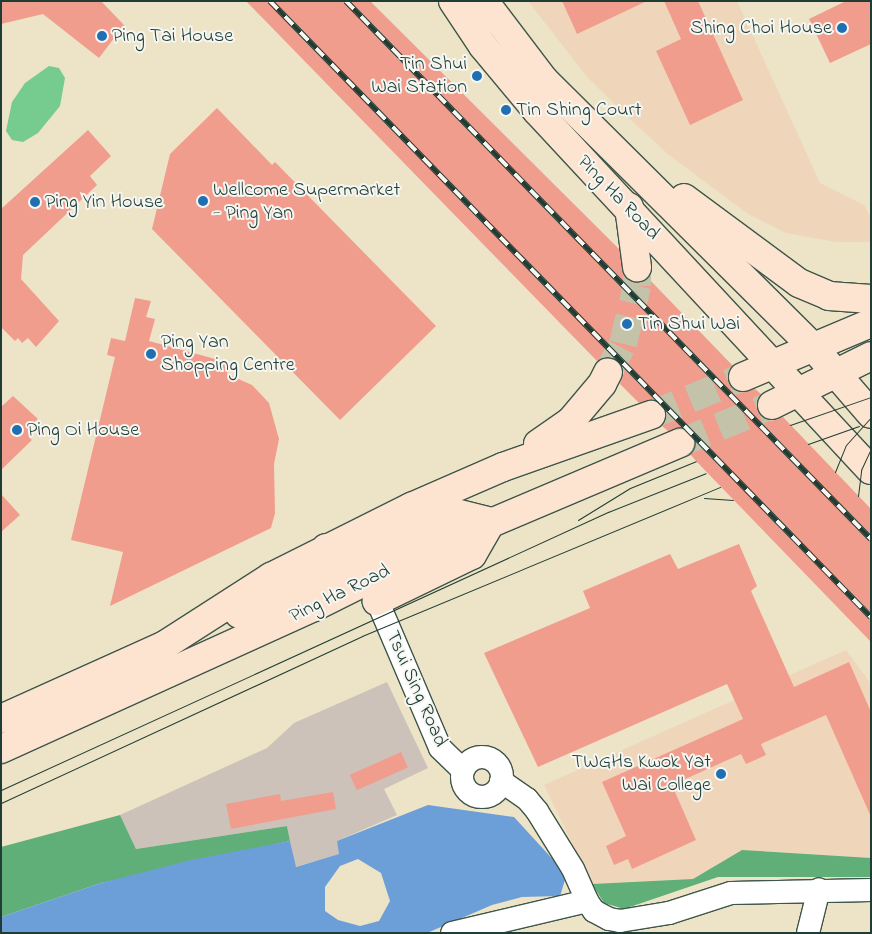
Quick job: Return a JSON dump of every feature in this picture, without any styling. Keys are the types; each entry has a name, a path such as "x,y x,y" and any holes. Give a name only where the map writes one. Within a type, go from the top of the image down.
{"main road":[{"name":"Ping Ha Road","path":"453,1 518,90 629,208 795,391 871,470"},
{"name":"Ping Ha Road","path":"484,1 538,72 587,125 814,348 871,414"},
{"path":"587,125 799,283 830,296 871,299"},
{"path":"629,208 637,267"},
{"path":"743,377 871,323"},
{"path":"772,405 795,391 871,356"},
{"path":"503,467 570,422 608,372"},
{"name":"Ping Ha Road","path":"1,749 354,568 503,467 651,415"},
{"name":"Ping Ha Road","path":"1,719 190,632 271,577 354,568 491,522 680,443"}],"street":[{"name":"Tsui Sing Road","path":"354,568 440,748 464,770 466,788 473,795 491,795 501,781 537,811 573,868 593,917"},
{"path":"808,933 819,889"},
{"path":"452,933 593,917 620,921 669,914 731,893 819,889 871,890"}],"shaded area":[{"path":"528,1 737,1 820,183 864,205 871,218 871,242 836,242 786,233 748,214 669,155 634,123 588,78"},
{"name":"TWGHs Kwok Yat Wai College","path":"846,650 871,684 871,858 742,850 693,879 592,884 544,785"},
{"path":"387,682 428,768 384,789 397,815 337,841 340,854 295,867 287,826 136,849 120,815 267,748 294,723"}],"green space":[{"path":"49,66 59,68 65,78 60,106 38,133 23,142 12,140 6,131 12,102 25,83"},
{"path":"120,815 136,849 287,826 290,841 101,883 1,917 1,847"},
{"path":"742,850 871,858 871,877 718,877 624,909 604,903 592,884 693,879"}],"water":[{"path":"428,805 514,817 558,865 565,880 560,896 522,897 492,905 427,933 1,933 1,917 101,883 191,860 290,841 296,867 339,854 337,841","holes":["358,859 381,873 390,901 379,921 360,926 338,920 325,911 325,887 340,866"]}],"building":[{"name":"Ping Tai House","path":"1,1 101,1 124,25 99,58 43,14 1,24"},
{"name":"Tin Shui Wai","path":"246,1 370,1 619,249 625,277 639,282 648,278 733,366 728,376 733,389 742,392 755,389 761,394 756,404 763,418 771,421 783,417 871,509 871,642 696,461 690,454 696,444 690,431 681,428 668,431 662,426 666,417 662,404 653,400 639,403 620,384 624,372 621,363 608,356 597,361"},
{"path":"562,1 647,1 577,34"},
{"path":"664,1 698,1 743,100 690,125 656,51 681,39"},
{"name":"Shing Choi House","path":"846,1 871,1 871,44 830,63 809,19"},
{"path":"217,108 272,165 275,162 436,326 340,420 152,229 170,154"},
{"path":"88,130 111,156 90,176 97,185 23,255 21,279 59,321 36,347 28,338 22,343 18,338 15,341 1,327 1,209"},
{"name":"Ping Yan Shopping Centre","path":"135,298 151,301 146,317 155,319 149,341 230,363 227,374 252,385 269,403 279,439 274,464 275,513 271,528 110,606 123,552 71,540 115,357 107,355 111,338 125,341"},
{"name":"Ping Oi House","path":"13,396 38,419 29,427 34,433 29,437 32,440 1,470 1,407"},
{"name":"Ping Oi House","path":"1,494 20,515 1,532"},
{"path":"739,544 757,586 751,591 794,687 849,662 871,712 871,817 826,715 761,744 766,755 746,764 741,754 672,785 696,840 632,869 628,859 614,865 606,846 626,836 602,782 743,719 727,684 538,767 484,653 590,608 583,591 670,554 678,569"},
{"path":"401,752 408,768 357,790 350,775"},
{"path":"333,792 336,809 231,829 226,804 280,794 281,801"}],"tunnel":[{"path":"608,372 623,344 637,286 637,267"},
{"path":"651,415 743,377"},
{"path":"680,443 772,405"}],"tram line":[{"path":"790,425 871,397"},
{"path":"835,472 846,445 871,417"},
{"path":"808,444 859,426"},
{"path":"858,496 861,470 871,449"},
{"path":"578,520 630,488 696,461"},
{"path":"1,790 608,512 706,473"},
{"path":"1,803 362,636 720,487"},
{"path":"704,498 733,500"}],"railway":[{"path":"270,1 871,617"},
{"path":"346,1 871,539"}],"place":[{"name":"Shing Choi House","path":"842,28"},
{"name":"Ping Tai House","path":"102,36"},
{"name":"Tin Shui Wai Station","path":"477,76"},
{"name":"Tin Shing Court","path":"506,110"},
{"name":"Wellcome Supermarket - Ping Yan","path":"203,201"},
{"name":"Ping Yin House","path":"35,202"},
{"name":"Tin Shui Wai","path":"627,324"},
{"name":"Ping Yan Shopping Centre","path":"151,354"},
{"name":"Ping Oi House","path":"17,430"},
{"name":"TWGHs Kwok Yat Wai College","path":"721,774"}]}
